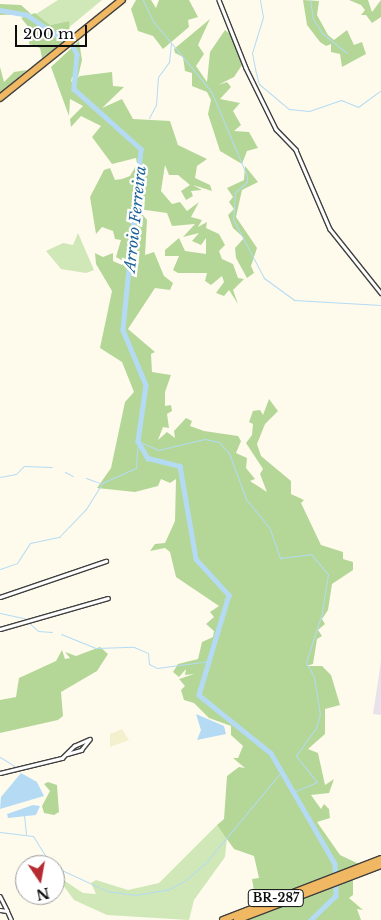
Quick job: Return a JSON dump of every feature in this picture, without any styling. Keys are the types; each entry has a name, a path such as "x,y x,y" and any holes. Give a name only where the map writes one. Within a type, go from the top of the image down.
{"highway":[{"path":"0,98 122,0"},
{"name":"BR-287","path":"341,876 381,859"},
{"name":"BR-287","path":"223,920 331,879 381,866"},
{"name":"BR-287","path":"237,920 331,879"}],"street":[{"path":"219,0 246,68 276,129 296,150 330,229 381,293"},
{"path":"0,597 106,561"},
{"path":"0,629 108,598"},
{"path":"0,773 67,754 81,750 90,739 74,746 67,754"},
{"path":"0,896 11,920"},
{"path":"0,910 7,911"}],"shaded area":[{"path":"381,661 381,715 373,714"},
{"path":"122,729 129,740 110,747 110,734"}],"green space":[{"path":"58,0 102,0 67,29 69,21 50,25 36,14"},
{"path":"136,0 151,0 156,8 159,0 189,0 198,17 188,20 189,27 163,49 153,36 138,31 131,9"},
{"path":"303,0 319,1 317,15 328,35 334,40 347,30 354,45 362,42 366,54 342,67 340,54 331,52 331,44 326,46 320,42 307,25"},
{"path":"349,0 368,0 372,12 381,0 381,17 372,23 366,15 361,15 365,10 361,5"},
{"path":"0,4 21,5 31,14 0,15"},
{"path":"35,13 50,25 69,21 70,37 42,58 40,48 29,44 31,30 21,18"},
{"path":"210,19 198,45 204,54 196,66 207,82 210,52 225,30 235,38 242,65 234,77 218,85 227,82 231,87 220,99 240,103 233,111 241,125 234,131 249,132 258,148 247,151 242,164 220,151 208,114 211,100 207,92 192,86 192,73 185,71 183,57 175,53 174,49"},
{"path":"79,41 82,60 78,77 72,77 71,82 80,76 112,72 113,86 124,87 102,108 122,99 133,119 170,121 178,145 207,159 197,166 195,178 210,185 212,191 193,185 202,190 191,191 193,196 186,200 181,191 190,185 178,175 169,175 165,165 161,191 172,204 180,202 187,211 199,202 191,217 202,220 198,227 207,222 206,228 219,234 225,245 219,251 222,259 233,264 238,278 244,279 233,290 238,304 229,290 224,296 216,293 224,282 222,276 211,285 205,281 207,273 178,273 173,270 179,256 165,256 165,250 179,238 185,251 206,254 206,238 201,245 192,241 199,233 183,237 195,224 172,226 167,213 138,209 147,220 145,255 154,252 164,276 173,283 170,290 155,288 128,329 155,352 151,354 152,372 171,375 165,392 165,406 171,405 172,411 167,414 169,428 163,427 158,440 167,432 175,438 174,431 186,418 192,421 190,426 204,431 238,436 241,441 236,453 247,458 246,468 255,479 250,481 267,492 260,474 263,469 246,443 252,435 253,424 249,422 253,411 260,410 263,415 269,399 278,411 265,424 257,444 261,456 291,481 291,494 304,500 301,503 321,545 343,552 343,559 353,562 353,570 332,584 328,610 322,619 325,624 318,630 322,636 317,639 313,664 306,666 322,666 331,675 340,705 325,709 325,734 308,749 318,753 325,785 334,779 329,793 311,795 321,809 324,804 329,809 330,818 317,822 340,855 359,864 256,903 252,879 259,878 254,856 234,849 217,825 224,819 227,776 239,767 245,768 233,758 238,758 243,746 231,735 231,726 209,718 194,703 184,700 181,690 185,686 179,679 194,674 185,675 186,669 179,677 173,672 178,664 198,659 202,642 213,637 214,631 206,624 214,617 210,612 219,606 176,577 170,552 165,548 150,551 155,544 165,543 175,521 176,479 170,483 161,479 158,486 135,492 97,488 111,468 125,402 134,392 122,362 100,348 112,291 96,264 95,253 103,257 113,253 113,261 122,265 123,261 116,257 121,240 115,239 113,231 102,227 96,234 90,197 104,170 110,168 115,180 122,179 130,176 137,164 136,158 112,164 92,137 101,126 81,116 71,127 70,119 83,106 70,99 69,116 51,67"},
{"path":"0,67 4,82 14,72 27,70 0,93"},
{"path":"245,166 258,182 242,190 236,217 257,248 251,266 254,273 247,278 236,258 235,248 244,238 233,228 228,215 234,209 229,202 233,197 227,188 244,180"},
{"path":"78,233 94,270 86,273 61,269 46,251 63,243 73,245"},
{"path":"100,647 108,654 97,671 61,692 63,716 58,720 0,733 0,700 16,697 19,678 56,661 62,650 65,659 70,658 65,652 76,656"},
{"path":"48,782 57,785 59,812 54,815 44,813 42,806 50,791 44,784"},
{"path":"217,825 227,838 225,857 194,900 189,920 107,915 74,900 65,888 65,881 83,893 96,894 91,883 96,880 128,890 159,883"},
{"path":"353,877 353,895 349,898 363,910 357,909 361,920 244,920"}],"water":[{"path":"196,714 224,726 226,734 197,740 201,730"},
{"path":"21,773 37,782 44,796 0,809 1,797"},
{"path":"33,805 40,806 36,815 8,818 7,814"}],"waterway":[{"path":"143,0 153,21 211,91 247,176 247,182 235,192 233,219 264,278 294,300 381,305"},
{"path":"260,0 263,17 252,53 256,73 259,84 289,109 309,111 341,100 358,107 381,90"},
{"path":"310,0 313,19 322,33 347,53"},
{"name":"Arroio Ferreira","path":"0,10 27,15 73,46 77,54 74,89 141,149 123,330 146,385 138,441 148,458 180,466 196,559 229,595 199,695 271,753 335,864 336,896 311,920"},
{"path":"149,118 156,105 158,77 169,62 171,43"},
{"name":"Arroio Ferreira","path":"0,569 17,563 30,543 59,537 86,509 102,483 136,468 138,441 158,450 205,439 219,442 229,453 246,499 270,529 280,558 311,554 328,574 322,613 306,662 314,677 320,714 316,728 296,756 317,782 293,792"},
{"path":"0,477 16,474 24,466 52,467"},
{"path":"65,472 73,476"},
{"path":"86,478 100,483"},
{"path":"0,613 24,618"},
{"path":"28,622 38,631 52,632"},
{"path":"61,634 96,648 134,647 148,653 149,664 157,668 210,661"},
{"path":"0,757 16,767"},
{"path":"65,872 107,891 134,895 167,890 185,881 208,860 281,772"},
{"path":"24,815 26,834"},
{"path":"0,832 33,836 45,855"}]}
